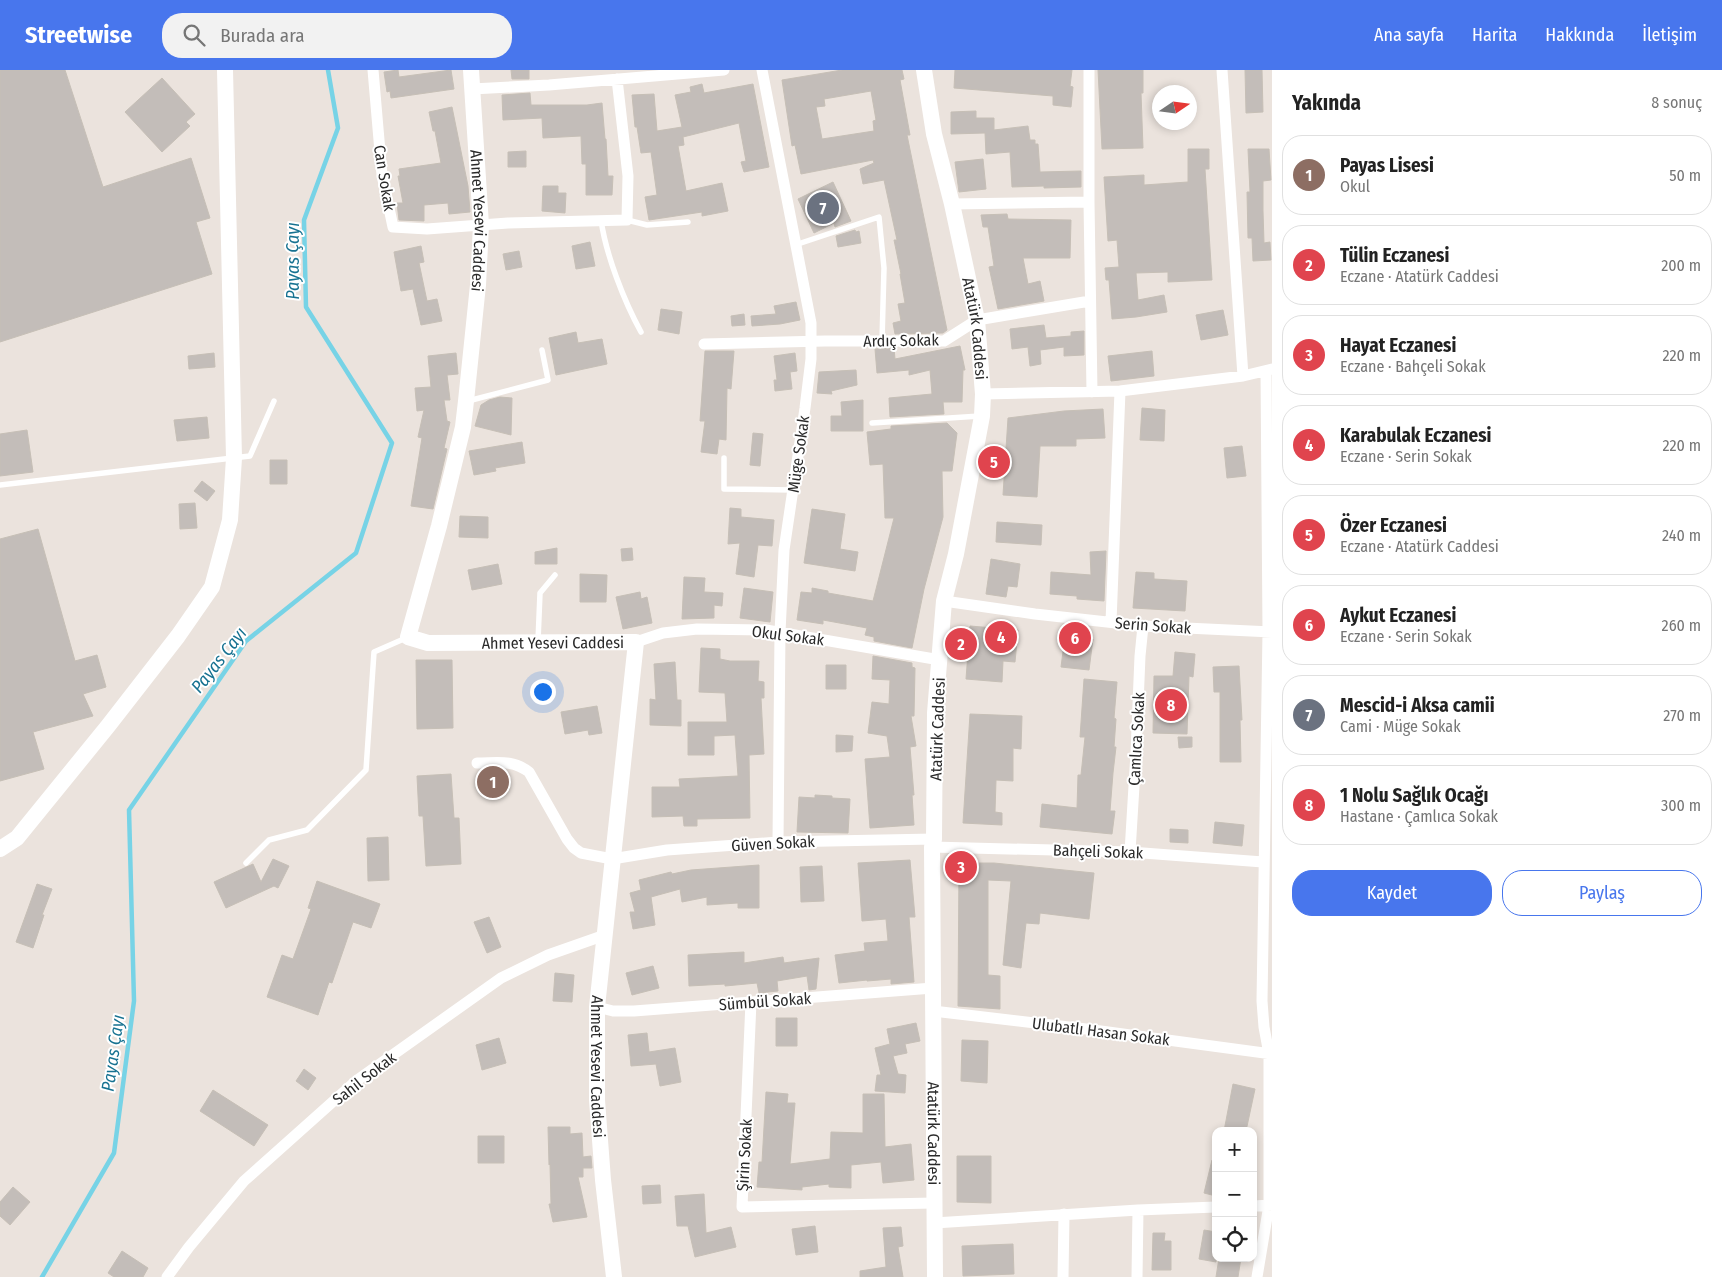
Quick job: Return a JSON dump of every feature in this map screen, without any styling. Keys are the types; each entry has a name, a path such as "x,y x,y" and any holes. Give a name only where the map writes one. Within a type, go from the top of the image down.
{"street":[{"path":"0,849 17,838 102,733 178,636 212,587 230,520 234,458 225,70"},
{"name":"Can Sokak","path":"373,70 382,175 393,227 427,229 481,225"},
{"name":"Ahmet Yesevi Caddesi","path":"471,70 481,225 478,285 466,401 463,427 441,517 408,637 428,643 636,642 597,1007 597,1100 605,1199 614,1277"},
{"path":"472,89 617,79 652,73 724,70"},
{"name":"Müge Sokak","path":"762,70 811,323 805,408 784,550 780,632 778,842"},
{"name":"Atatürk Caddesi","path":"924,70 934,134 952,204 977,320 984,394 982,416 956,554 944,601 935,714 933,843 934,1277"},
{"path":"1089,70 1092,392"},
{"path":"1222,70 1243,376"},
{"path":"481,225 626,220 628,176 617,79"},
{"path":"952,204 1089,202"},
{"name":"Ardıç Sokak","path":"704,344 944,341 977,320 1090,301"},
{"path":"984,394 1120,391 1243,376 1269,370 1270,632 1268,804 1263,862 1268,947 1263,1010 1264,1027 1270,1054 1270,1205 1257,1277"},
{"path":"1111,622 1120,391"},
{"name":"Serin Sokak","path":"944,601 1035,614 1143,626 1270,632"},
{"name":"Çamlıca Sokak","path":"1130,852 1143,626"},
{"name":"Okul Sokak","path":"636,642 664,633 696,629 766,630 940,660"},
{"path":"477,763 505,762 519,765 529,772 574,848 581,853 612,859"},
{"name":"Güven Sokak","path":"612,859 667,850 778,842 933,843"},
{"name":"Bahçeli Sokak","path":"933,843 1130,852 1263,862"},
{"name":"Sahil Sokak","path":"167,1277 189,1247 244,1181 356,1081 501,978 548,955 605,935"},
{"name":"Sümbül Sokak","path":"597,1007 613,1011 634,1011 933,988"},
{"name":"Şirin Sokak","path":"751,1002 742,1207 934,1203"},
{"name":"Ulubatlı Hasan Sokak","path":"933,1011 1086,1029 1270,1054"},
{"path":"1257,1206 1270,1205"},
{"path":"934,1223 1064,1214 1212,1207"},
{"path":"1137,1277 1138,1210"},
{"path":"1063,1277 1064,1214"}],"lane":[{"path":"795,246 879,217 884,268 882,341"},
{"path":"601,220 603,235 628,309 641,332"},
{"path":"626,220 647,225 688,222"},
{"path":"466,401 548,380 542,350"},
{"path":"0,485 250,456 274,401"},
{"path":"872,423 982,416"},
{"path":"724,458 724,489 792,490"},
{"path":"538,643 540,593 555,575"},
{"path":"246,862 269,840 307,830 366,770 374,652 408,637"}],"building":[{"path":"0,70 65,70 103,187 191,158 210,218 196,222 212,274 0,342"},
{"path":"398,70 399,77 451,70 454,89 391,98 390,91 387,92 384,72"},
{"path":"511,70 529,70 529,79 512,79"},
{"path":"842,70 902,70 904,79 900,80 910,135 907,135 947,330 943,333 895,334 893,323 901,321 898,304 905,303 894,240 897,240 884,180 863,184 860,169 874,163 873,160 801,174 795,145 792,146 782,80","holes":["871,91 876,120 873,121 874,131 822,139 816,107 825,106 824,99"]},
{"path":"955,70 1072,70 1070,86 1073,87 1071,107 1053,105 1053,96 954,88"},
{"path":"1098,70 1143,70 1143,93 1141,93 1143,148 1102,149"},
{"path":"1245,70 1262,70 1263,112 1246,113"},
{"path":"162,78 195,114 186,122 190,126 162,152 125,112"},
{"path":"702,84 704,93 753,84 769,167 744,172 741,162 746,161 739,123 683,137 684,145 678,146 686,191 722,183 728,211 702,216 702,212 649,220 645,197 657,195 651,152 641,153 637,127 635,127 632,95 654,94 657,131 682,127 675,95 691,92 690,87"},
{"path":"530,93 531,105 587,105 602,103 608,176 613,176 612,195 586,195 586,164 582,164 581,136 543,138 542,118 503,120 502,95"},
{"path":"452,107 468,186 470,212 449,214 448,203 424,205 424,221 399,220 397,203 403,203 398,176 400,176 399,169 441,163 429,112"},
{"path":"976,111 976,118 994,118 994,130 1028,126 1030,140 1035,140 1035,144 1038,144 1040,172 1081,171 1081,187 1012,187 1010,152 986,154 985,133 951,134 951,112"},
{"path":"1188,149 1209,149 1209,169 1205,169 1212,280 1168,282 1168,272 1136,273 1138,300 1164,295 1167,312 1112,319 1109,280 1106,280 1105,268 1119,267 1117,240 1108,241 1104,177 1144,175 1144,185 1188,182"},
{"path":"1248,149 1269,149 1271,180 1263,181 1263,211 1264,243 1270,242 1271,260 1253,261 1252,238 1248,238 1247,192 1250,192"},
{"path":"526,151 526,167 508,167 508,152"},
{"path":"983,159 986,189 959,192 955,162"},
{"path":"833,182 851,221 835,227 834,223 814,233 798,199"},
{"path":"543,186 558,186 558,193 566,193 565,213 542,211"},
{"path":"1007,214 1008,219 1071,220 1070,258 1023,258 1028,284 1040,281 1044,301 998,309 989,267 994,266 988,227 983,227 981,215"},
{"path":"855,230 856,232 859,231 861,243 838,247 836,236"},
{"path":"590,242 595,266 576,269 572,246"},
{"path":"421,246 424,262 419,263 427,301 437,299 442,321 421,325 413,289 401,291 394,252"},
{"path":"519,251 522,267 506,270 503,254"},
{"path":"796,302 800,320 752,326 751,316 776,314 774,306"},
{"path":"661,309 682,312 679,334 658,330"},
{"path":"1223,310 1228,335 1201,340 1196,315"},
{"path":"744,314 745,325 732,326 731,316"},
{"path":"1044,325 1046,338 1071,336 1071,332 1084,331 1084,355 1064,356 1064,347 1040,350 1041,364 1030,366 1028,347 1012,349 1010,329"},
{"path":"576,332 578,343 602,339 607,364 556,375 549,338"},
{"path":"960,346 965,370 963,370 962,402 943,402 944,414 890,417 889,398 932,394 930,370 909,375 909,370 877,373 875,349 894,348 895,359"},
{"path":"705,351 734,351 731,389 727,388 726,440 719,439 717,454 701,452 705,421 700,421"},
{"path":"1152,351 1154,376 1111,381 1108,356"},
{"path":"214,353 215,367 189,369 188,356"},
{"path":"456,353 458,374 447,375 450,400 444,400 447,421 450,422 444,448 447,449 433,509 411,506 422,438 418,437 424,410 417,411 415,388 431,387 428,356"},
{"path":"795,353 797,371 790,372 792,389 775,391 774,380 777,380 774,356"},
{"path":"856,370 857,385 831,391 832,394 817,393 819,372"},
{"path":"500,397 512,398 511,435 475,426 481,405 489,400"},
{"path":"863,400 863,431 831,431 831,416 842,416 841,402"},
{"path":"1142,408 1165,410 1164,441 1140,440"},
{"path":"1103,409 1105,438 1076,439 1076,446 1040,446 1037,497 1003,495 1008,418 1064,411"},
{"path":"207,417 209,438 177,441 174,420"},
{"path":"947,423 957,433 952,471 942,471 943,517 924,589 912,648 874,641 874,637 865,635 867,628 823,620 823,624 797,620 801,592 812,593 812,588 828,591 828,593 873,601 894,518 885,518 883,464 870,465 867,432 891,429 891,426"},
{"path":"27,430 33,472 0,476 0,434"},
{"path":"753,433 763,434 760,466 750,465"},
{"path":"522,442 525,463 495,468 496,471 474,475 469,451"},
{"path":"1242,446 1246,476 1227,478 1224,448"},
{"path":"270,460 287,460 287,484 270,484"},
{"path":"202,481 215,491 207,501 194,491"},
{"path":"195,503 197,528 180,529 179,504"},
{"path":"730,508 741,509 741,517 774,520 772,546 758,545 754,577 736,574 740,543 728,544"},
{"path":"812,509 845,514 840,549 858,552 855,571 804,563"},
{"path":"460,516 488,517 488,538 459,537"},
{"path":"997,522 1042,525 1041,545 996,542"},
{"path":"38,529 75,661 97,655 106,687 83,694 93,716 33,732 44,769 0,781 0,539"},
{"path":"557,548 557,564 535,564 535,552"},
{"path":"632,548 633,560 622,561 621,549"},
{"path":"1106,551 1104,601 1050,594 1051,572 1091,575 1090,552"},
{"path":"991,559 1020,564 1017,587 1008,586 1006,597 986,594"},
{"path":"498,564 502,584 472,590 468,570"},
{"path":"1136,572 1154,573 1154,579 1187,581 1185,611 1133,608"},
{"path":"580,574 607,575 606,602 580,602"},
{"path":"684,577 705,578 704,592 723,593 722,606 714,605 714,618 682,619"},
{"path":"744,588 773,592 770,622 740,618"},
{"path":"640,592 641,599 647,597 652,623 623,629 616,597"},
{"path":"970,626 1018,630 1015,662 1003,661 1002,682 966,679"},
{"path":"1065,636 1093,639 1089,670 1061,667"},
{"path":"701,648 720,649 720,659 759,661 758,681 764,682 764,698 761,698 764,754 749,755 750,818 697,819 697,826 684,826 683,816 652,817 652,787 680,787 679,779 738,776 735,735 714,736 714,755 688,755 688,722 727,722 725,693 699,692"},
{"path":"1175,652 1195,654 1193,677 1189,676 1187,734 1153,733 1154,676 1173,676"},
{"path":"873,656 912,663 912,667 915,668 914,716 911,716 916,746 910,747 914,795 912,795 914,825 870,828 865,759 890,757 887,736 868,733 872,702 889,704 890,680 872,679"},
{"path":"416,660 452,660 453,728 417,729"},
{"path":"675,662 677,700 681,700 681,726 650,725 650,699 656,700 654,664"},
{"path":"826,665 846,665 846,689 826,689"},
{"path":"1239,666 1242,720 1240,720 1241,762 1220,762 1220,692 1214,692 1213,667"},
{"path":"1084,679 1117,682 1114,718 1116,719 1114,747 1116,747 1110,811 1115,811 1112,834 1040,827 1042,804 1077,808 1078,775 1081,775 1085,737 1080,737"},
{"path":"597,706 602,733 589,735 588,730 565,734 561,712"},
{"path":"970,714 1022,716 1021,749 1013,748 1013,781 996,780 995,812 1002,813 1002,825 963,823"},
{"path":"836,735 853,736 852,751 836,752"},
{"path":"1178,737 1192,737 1192,747 1179,748"},
{"path":"451,774 454,818 459,818 461,864 426,866 423,816 419,816 417,776"},
{"path":"815,795 850,799 848,833 797,832 799,797 815,798"},
{"path":"1215,822 1244,825 1242,846 1213,843"},
{"path":"1170,829 1188,830 1188,843 1170,842"},
{"path":"388,837 389,880 368,881 367,838"},
{"path":"273,859 289,866 278,888 274,886 226,908 214,882 253,864 261,882"},
{"path":"910,860 915,917 909,917 914,982 891,984 891,979 839,983 835,955 865,951 864,943 888,941 886,919 862,921 858,863"},
{"path":"959,863 994,863 1094,873 1089,919 1040,913 1039,924 1026,923 1021,968 1003,965 1011,881 988,880 988,975 1000,976 1000,1009 958,1006"},
{"path":"759,865 759,908 738,908 738,903 707,905 707,897 682,902 680,889 651,897 655,925 633,929 630,912 635,912 630,893 641,890 639,880 671,872 672,874 691,870"},
{"path":"822,866 824,901 801,902 800,867"},
{"path":"317,881 380,904 371,928 353,922 332,983 329,982 318,1015 267,997 282,955 293,959 311,909 308,908"},
{"path":"37,884 52,889 42,915 44,915 33,948 16,942"},
{"path":"489,917 501,947 487,953 474,922"},
{"path":"744,952 744,963 783,957 784,963 819,958 816,989 809,990 807,976 777,981 778,991 759,993 757,983 725,986 725,984 689,986 688,955"},
{"path":"653,966 659,988 632,995 626,973"},
{"path":"555,973 574,975 572,1002 553,1001"},
{"path":"776,1018 797,1018 797,1046 776,1046"},
{"path":"916,1023 920,1041 905,1044 907,1053 893,1056 898,1074 906,1075 905,1093 875,1091 877,1075 881,1075 875,1048 890,1044 887,1029"},
{"path":"647,1033 649,1052 675,1048 681,1082 660,1086 656,1064 631,1066 628,1035"},
{"path":"499,1038 506,1063 482,1070 476,1045"},
{"path":"962,1040 988,1041 987,1083 961,1081"},
{"path":"304,1069 316,1078 308,1090 296,1081"},
{"path":"1233,1084 1255,1089 1247,1127 1225,1127"},
{"path":"213,1090 268,1125 254,1146 200,1111"},
{"path":"766,1092 788,1094 787,1103 795,1103 790,1164 830,1159 831,1132 863,1133 863,1094 884,1094 885,1147 911,1144 914,1180 883,1183 881,1162 851,1165 851,1188 829,1187 829,1184 802,1187 802,1190 757,1187 759,1162 762,1162"},
{"path":"548,1127 570,1127 570,1134 582,1133 583,1157 591,1156 592,1168 583,1168 583,1177 578,1177 587,1217 553,1222 549,1204 551,1204"},
{"path":"478,1136 504,1136 504,1163 478,1163"},
{"path":"957,1156 991,1156 991,1203 957,1202"},
{"path":"1212,1160 1212,1195 1204,1193"},
{"path":"660,1185 661,1203 643,1204 642,1186"},
{"path":"13,1187 30,1202 10,1225 0,1216 0,1202"},
{"path":"704,1194 706,1233 731,1227 736,1247 695,1257 688,1226 677,1226 675,1196"},
{"path":"815,1226 818,1252 796,1255 792,1229"},
{"path":"901,1227 903,1246 898,1247 903,1277 860,1277 860,1271 886,1267 883,1228"},
{"path":"1204,1230 1212,1231 1212,1261 1199,1259"},
{"path":"1153,1233 1165,1233 1164,1241 1171,1241 1171,1270 1152,1270"},
{"path":"1013,1244 1014,1274 963,1276 962,1246"},
{"path":"122,1251 148,1268 143,1277 114,1277 108,1273"},
{"path":"1218,1262 1240,1262 1238,1277 1216,1277"}],"waterway":[{"name":"Payas Çayı","path":"42,1277 114,1153 134,1001 129,810 246,641 356,553 392,443 306,307 304,220 338,128 328,70"}],"place":[{"name":"Mescid-i Aksa camii","path":"823,208"},
{"name":"Özer Eczanesi","path":"994,462"},
{"name":"Karabulak Eczanesi","path":"1001,637"},
{"name":"Aykut Eczanesi","path":"1075,638"},
{"name":"Tülin Eczanesi","path":"961,644"},
{"name":"1 Nolu Sağlık Ocağı","path":"1171,705"},
{"name":"Payas Lisesi","path":"493,782"},
{"name":"Hayat Eczanesi","path":"961,867"}]}
